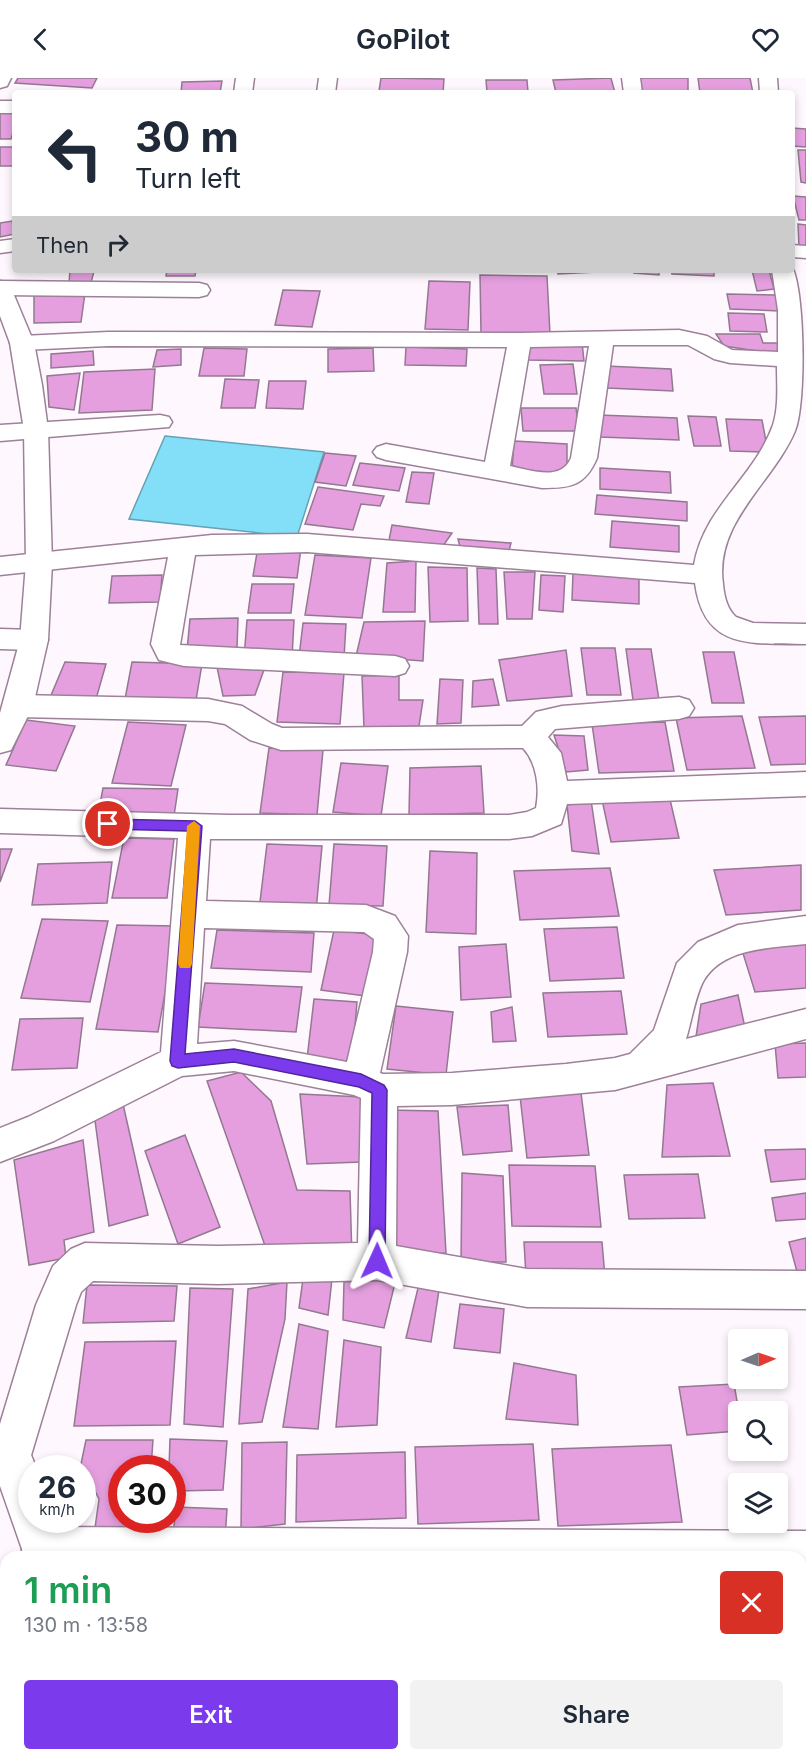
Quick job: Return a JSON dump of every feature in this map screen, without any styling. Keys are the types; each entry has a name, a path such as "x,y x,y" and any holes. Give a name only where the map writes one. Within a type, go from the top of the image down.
{"street":[{"path":"0,82 2,78"},
{"path":"792,286 789,402 785,427 777,446 722,519 713,539 708,575 715,609 726,625 746,632 806,634"},
{"path":"0,742 18,706 33,640 39,562 36,430 22,343 6,319 0,288 198,306 386,338 520,340 693,338 705,342 723,354 789,359"},
{"path":"22,343 108,339 198,306"},
{"path":"386,452 542,480 567,480 579,472 584,458 602,338"},
{"path":"496,472 520,340"},
{"path":"0,433 160,422"},
{"path":"0,567 212,544 307,543 708,575"},
{"path":"183,548 166,634 165,644 169,652 184,656 396,666"},
{"path":"0,639 33,640"},
{"path":"0,822 195,826 509,827 532,824 550,815 555,793 546,753 530,737 281,739 261,732 232,714 208,710 18,706"},
{"path":"530,737 546,720 679,708"},
{"path":"555,793 806,784"},
{"path":"178,1061 195,826"},
{"path":"188,914 366,919 383,926 391,936 370,1085 377,1261"},
{"path":"641,1066 669,1038 689,973 710,952 738,939 806,930"},
{"path":"0,1145 40,1129 178,1061 234,1056 370,1085 452,1089 615,1074 806,1024"},
{"path":"721,1551 38,1535 5,1452 56,1305 67,1279 85,1262 218,1265 377,1261 527,1288 806,1290"}],"water":[{"path":"165,436 324,452 297,537 129,519"}],"building":[{"path":"18,78 97,78 92,88 15,83"},
{"path":"381,78 444,79 443,90 379,90"},
{"path":"611,78 614,90 555,90 553,80"},
{"path":"639,78 688,78 688,90 639,90"},
{"path":"698,78 750,78 752,90 700,90"},
{"path":"486,80 527,80 528,90 487,90"},
{"path":"222,81 220,90 181,90 182,82"},
{"path":"0,112 12,112 11,139 0,139"},
{"path":"795,128 806,129 806,147 795,146"},
{"path":"0,147 12,147 12,166 0,166"},
{"path":"798,150 806,150 806,183 801,182"},
{"path":"795,196 806,197 806,220 799,220"},
{"path":"12,221 12,235 0,237 0,223"},
{"path":"798,224 806,225 806,249 799,248"},
{"path":"70,273 94,273 91,283 69,282"},
{"path":"166,273 196,273 195,276 166,276"},
{"path":"634,273 659,273 659,275"},
{"path":"714,273 714,276 672,274"},
{"path":"753,273 770,273 774,289 757,291"},
{"path":"480,275 547,276 550,334 481,333"},
{"path":"429,281 470,282 468,330 425,329"},
{"path":"283,290 320,291 312,327 275,325"},
{"path":"85,293 81,322 34,323 34,294"},
{"path":"727,294 776,295 780,311 730,309"},
{"path":"728,313 764,314 767,332 730,331"},
{"path":"716,334 760,334 763,343 780,343 784,355 724,346"},
{"path":"527,342 582,342 584,361 528,360"},
{"path":"406,347 467,349 466,366 405,365"},
{"path":"204,348 247,349 244,376 199,376"},
{"path":"373,348 374,371 328,372 328,349"},
{"path":"181,349 181,365 153,367 157,350"},
{"path":"93,351 94,365 51,368 51,354"},
{"path":"573,364 577,394 544,394 540,365"},
{"path":"606,366 671,369 673,391 607,388"},
{"path":"155,369 152,410 79,413 84,372"},
{"path":"80,373 74,410 49,407 47,376"},
{"path":"225,379 259,380 255,408 221,408"},
{"path":"269,381 306,381 303,409 266,408"},
{"path":"521,408 576,408 579,431 523,431"},
{"path":"599,415 677,418 679,440 600,437"},
{"path":"688,416 716,417 721,446 694,446"},
{"path":"726,419 762,420 768,452 730,451"},
{"path":"514,441 567,444 567,473 512,470"},
{"path":"325,453 356,456 346,486 315,482"},
{"path":"360,463 405,468 399,491 353,485"},
{"path":"600,468 670,472 671,493 600,489"},
{"path":"412,472 434,473 429,504 406,502"},
{"path":"318,487 384,496 380,506 361,504 353,530 305,524"},
{"path":"597,495 687,502 687,521 595,514"},
{"path":"612,521 679,526 679,552 610,547"},
{"path":"392,525 452,533 443,546 389,540"},
{"path":"458,539 511,543 509,551 460,547"},
{"path":"258,547 301,548 297,578 253,576"},
{"path":"315,555 371,558 362,618 305,615"},
{"path":"416,561 415,612 383,612 387,563"},
{"path":"428,567 467,568 468,621 430,622"},
{"path":"477,568 496,569 498,624 479,624"},
{"path":"504,572 535,572 532,619 507,619"},
{"path":"573,573 639,578 639,604 572,600"},
{"path":"162,575 160,602 109,603 112,576"},
{"path":"541,575 565,576 563,612 539,610"},
{"path":"252,584 294,584 291,613 248,613"},
{"path":"238,618 237,649 187,650 190,619"},
{"path":"247,620 294,620 292,658 244,658"},
{"path":"425,621 423,661 356,656 364,622"},
{"path":"303,623 346,624 344,658 299,657"},
{"path":"581,648 615,648 621,695 587,695"},
{"path":"626,649 651,649 659,700 633,700"},
{"path":"566,650 572,696 507,701 499,660"},
{"path":"703,652 734,652 744,703 712,703"},
{"path":"65,662 106,664 96,699 49,700"},
{"path":"132,662 202,664 196,700 125,699"},
{"path":"217,667 265,667 255,695 223,696"},
{"path":"283,672 344,673 340,724 277,722"},
{"path":"399,675 399,700 423,700 419,726 364,728 362,676"},
{"path":"440,679 463,680 461,723 437,724"},
{"path":"493,679 499,705 472,707 473,681"},
{"path":"742,716 755,768 687,770 676,718"},
{"path":"806,716 806,764 771,765 759,717"},
{"path":"26,720 75,726 56,771 6,765"},
{"path":"128,722 186,725 171,786 112,783"},
{"path":"665,722 674,771 599,773 592,724"},
{"path":"554,735 584,736 588,770 566,772"},
{"path":"269,748 323,750 317,815 260,813"},
{"path":"341,763 388,766 381,816 333,812"},
{"path":"481,766 484,813 409,815 410,768"},
{"path":"103,788 178,789 174,816 98,815"},
{"path":"668,791 679,838 611,842 601,795"},
{"path":"591,800 599,854 572,851 567,805"},
{"path":"124,838 174,839 167,898 112,898"},
{"path":"267,844 322,846 316,911 259,910"},
{"path":"334,844 387,846 383,906 329,905"},
{"path":"0,849 12,849 0,882"},
{"path":"430,851 477,853 476,934 426,932"},
{"path":"112,862 107,903 32,905 38,864"},
{"path":"801,865 801,910 726,915 714,870"},
{"path":"610,868 619,916 520,920 514,871"},
{"path":"42,919 108,921 90,1002 21,998"},
{"path":"117,925 177,926 158,1032 96,1029"},
{"path":"617,927 624,978 550,981 544,929"},
{"path":"217,930 314,933 311,972 211,968"},
{"path":"334,930 377,935 365,996 321,990"},
{"path":"806,941 806,988 755,992 741,947"},
{"path":"506,944 511,997 461,1000 459,947"},
{"path":"205,983 302,987 296,1032 198,1027"},
{"path":"621,991 627,1034 548,1037 543,993"},
{"path":"738,995 747,1037 695,1043 701,1004"},
{"path":"314,999 357,1002 352,1062 307,1059"},
{"path":"396,1006 453,1012 446,1075 387,1069"},
{"path":"512,1007 516,1041 493,1042 491,1012"},
{"path":"83,1018 77,1068 12,1070 20,1019"},
{"path":"806,1043 806,1077 778,1078 775,1044"},
{"path":"241,1072 271,1101 297,1190 350,1191 352,1257 270,1260 207,1081"},
{"path":"713,1083 730,1156 662,1157 667,1085"},
{"path":"581,1093 589,1155 527,1158 520,1096"},
{"path":"300,1094 362,1097 362,1162 307,1164"},
{"path":"123,1104 148,1215 109,1226 94,1113"},
{"path":"508,1105 512,1151 463,1155 457,1107"},
{"path":"386,1110 438,1111 446,1253 391,1254"},
{"path":"185,1135 220,1227 178,1244 145,1151"},
{"path":"83,1140 94,1232 64,1240 66,1258 29,1265 14,1160"},
{"path":"806,1149 806,1179 771,1182 765,1150"},
{"path":"509,1165 595,1166 601,1227 512,1226"},
{"path":"462,1173 503,1176 506,1262 461,1262"},
{"path":"698,1174 705,1218 629,1219 624,1175"},
{"path":"806,1193 806,1219 776,1221 772,1198"},
{"path":"806,1238 806,1283 800,1283 789,1242"},
{"path":"524,1242 602,1242 605,1277 526,1276"},
{"path":"303,1279 332,1279 328,1315 299,1308"},
{"path":"376,1279 395,1283 384,1328 343,1320 344,1282"},
{"path":"287,1282 285,1319 262,1422 239,1424 248,1289"},
{"path":"419,1284 439,1290 431,1342 406,1338"},
{"path":"87,1285 177,1286 174,1321 83,1323"},
{"path":"190,1288 233,1289 223,1427 184,1424"},
{"path":"460,1304 504,1309 500,1353 454,1348"},
{"path":"299,1324 328,1331 318,1429 283,1427"},
{"path":"344,1340 381,1347 377,1425 336,1427"},
{"path":"176,1341 170,1425 74,1426 85,1342"},
{"path":"514,1363 576,1375 578,1425 506,1419"},
{"path":"728,1384 728,1389 735,1389 737,1401 728,1401 728,1432 687,1435 679,1387"},
{"path":"170,1439 227,1441 223,1490 186,1491 186,1455 169,1455"},
{"path":"86,1440 153,1440 152,1455 108,1455 108,1533 158,1533 94,1535 99,1499 96,1493 96,1455 83,1455"},
{"path":"287,1442 285,1524 241,1529 242,1443"},
{"path":"533,1444 539,1520 418,1524 415,1447"},
{"path":"671,1445 682,1522 558,1526 552,1449"},
{"path":"405,1452 406,1518 296,1522 297,1455"},
{"path":"186,1507 227,1509 225,1539 173,1535 173,1533 186,1533"}],"slow traffic":[{"path":"185,964 194,826"}],"route":[{"path":"108,824 195,826 178,1061 234,1056 361,1080 379,1090 377,1261"}]}
